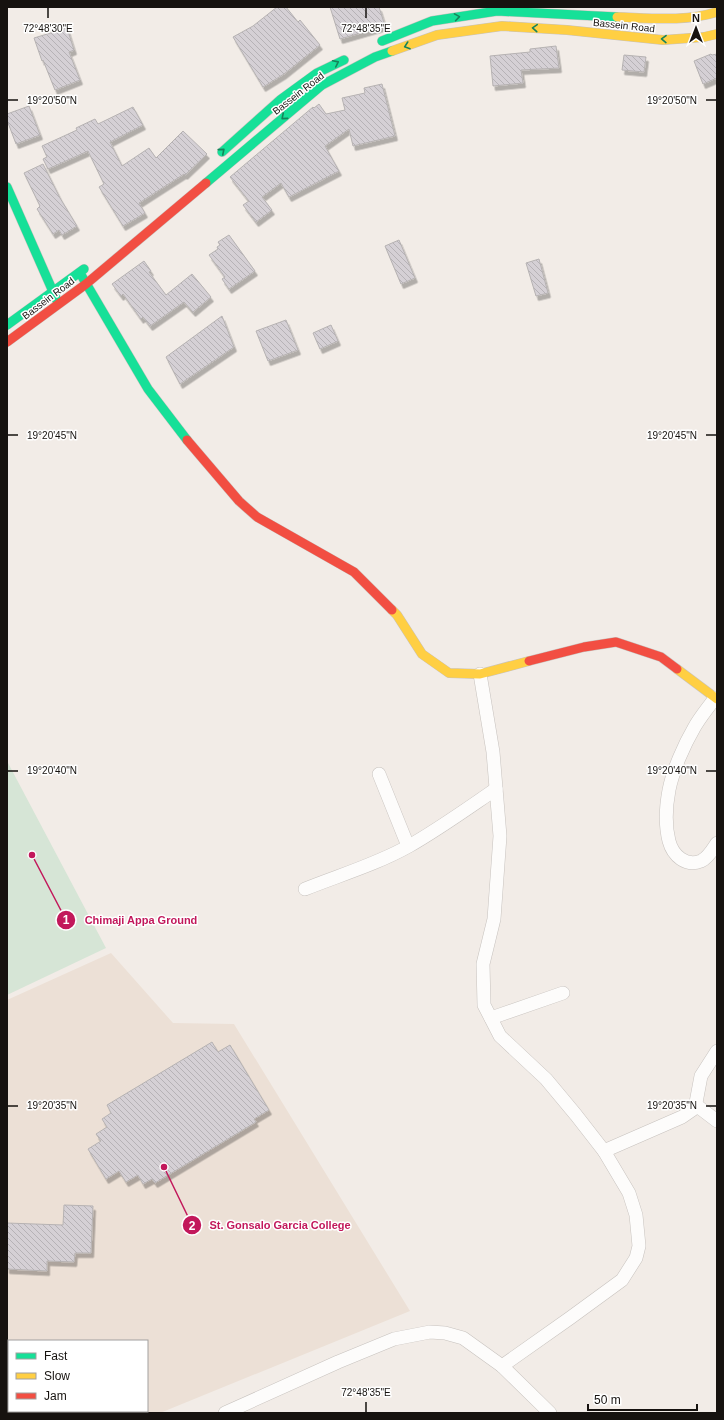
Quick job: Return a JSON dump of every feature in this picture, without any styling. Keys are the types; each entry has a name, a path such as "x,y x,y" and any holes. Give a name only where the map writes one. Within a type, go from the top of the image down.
{"main road":[{"name":"Bassein Road","path":"371,46 432,22 497,11 664,19 702,17 717,12"},
{"name":"Bassein Road","path":"7,342 86,284 322,85 375,57 437,35 502,26 567,30 663,40 717,34"},
{"name":"Bassein Road","path":"217,156 280,100 317,73 351,56"},
{"path":"8,190 58,304"},
{"name":"Bassein Road","path":"7,325 92,263"},
{"path":"80,273 148,389 200,456 239,501 257,517 354,572 397,615 422,654 449,672 480,674 584,647 616,642 661,657 716,698"}],"street":[{"path":"480,674 493,752 500,836 494,919 483,964 484,1005 500,1036 546,1079 604,1150 629,1193 636,1215 639,1246 636,1258 622,1280 502,1366"},
{"path":"716,698 694,727 680,757 669,790 666,816 669,842 676,855 683,860 691,863 702,860 710,853 717,843"},
{"path":"378,774 408,846"},
{"path":"305,889 375,862 408,846 435,830 496,789"},
{"path":"491,1018 563,993"},
{"path":"604,1150 682,1117 692,1111 696,1105 701,1076 717,1051"},
{"path":"696,1105 717,1120"},
{"path":"225,1413 338,1362 394,1339 430,1332 445,1333 463,1338 502,1366 550,1413"}],"shaded area":[{"path":"111,953 173,1023 234,1024 410,1311 160,1413 7,1413 7,1000"}],"green space":[{"path":"7,761 106,948 7,995"}],"building":[{"path":"277,7 286,7 298,22 300,20 320,45 284,74 263,87 233,37 253,26"},
{"path":"330,7 379,7 385,26 340,39"},
{"path":"67,28 74,50 69,52 80,80 55,90 34,38"},
{"path":"556,46 559,68 521,70 523,83 493,86 490,56 530,52 530,49"},
{"path":"711,54 717,54 717,78 703,84 694,61"},
{"path":"624,55 646,57 644,72 622,70"},
{"path":"382,84 395,136 353,146 349,129 325,146 339,171 289,197 281,183 262,197 272,210 256,222 243,205 249,201 230,177 313,107 314,108 319,104 326,114 345,110 342,98 365,93 364,88"},
{"path":"29,106 40,135 16,144 7,120 7,114"},
{"path":"133,107 143,125 110,142 122,166 149,148 156,158 183,131 207,154 185,175 184,174 139,203 145,213 123,226 99,187 104,184 88,151 48,169 43,159 47,157 42,146 77,130 76,128 95,119 98,124"},
{"path":"43,164 60,198 77,226 62,235 59,230 53,234 37,209 40,206 24,173"},
{"path":"229,235 255,271 229,289 222,279 225,277 209,255 218,249 217,247 220,245 218,242"},
{"path":"399,240 415,278 401,284 385,246"},
{"path":"539,259 548,293 536,296 526,263"},
{"path":"144,261 151,271 149,272 166,295 192,274 211,297 193,312 184,302 150,326 143,317 141,319 123,294 121,296 112,284"},
{"path":"222,316 234,347 180,384 166,357"},
{"path":"286,320 298,350 268,361 256,331"},
{"path":"331,325 338,341 320,349 313,333"},
{"path":"212,1042 218,1052 230,1045 269,1110 254,1119 256,1122 155,1183 152,1179 143,1184 138,1175 126,1182 119,1171 106,1179 88,1149 101,1141 96,1134 107,1127 102,1119 111,1113 107,1105"},
{"path":"64,1205 93,1206 91,1253 75,1253 74,1262 47,1261 47,1271 7,1269 7,1223 63,1225"}],"traffic: fast":[{"path":"382,41 432,21 497,11 617,17"},
{"path":"206,183 322,85 375,57 392,51"},
{"path":"222,152 280,100 317,73 344,60"},
{"path":"7,187 58,303"},
{"path":"7,325 84,269"},
{"path":"80,273 148,389 187,440"}],"traffic: slow":[{"path":"617,17 680,18 717,12"},
{"path":"392,51 437,35 502,26 567,30 663,40 704,37 717,34"},
{"path":"392,610 397,615 422,654 449,673 480,674 529,661"},
{"path":"677,669 717,699"}],"traffic: jam":[{"path":"7,342 86,284 206,183"},
{"path":"187,440 239,501 257,517 354,572 392,610"},
{"path":"529,661 584,647 616,642 661,657 677,669"}],"place":[{"name":"Chimaji Appa Ground","path":"32,855"},
{"name":"St. Gonsalo Garcia College","path":"164,1167"}]}
